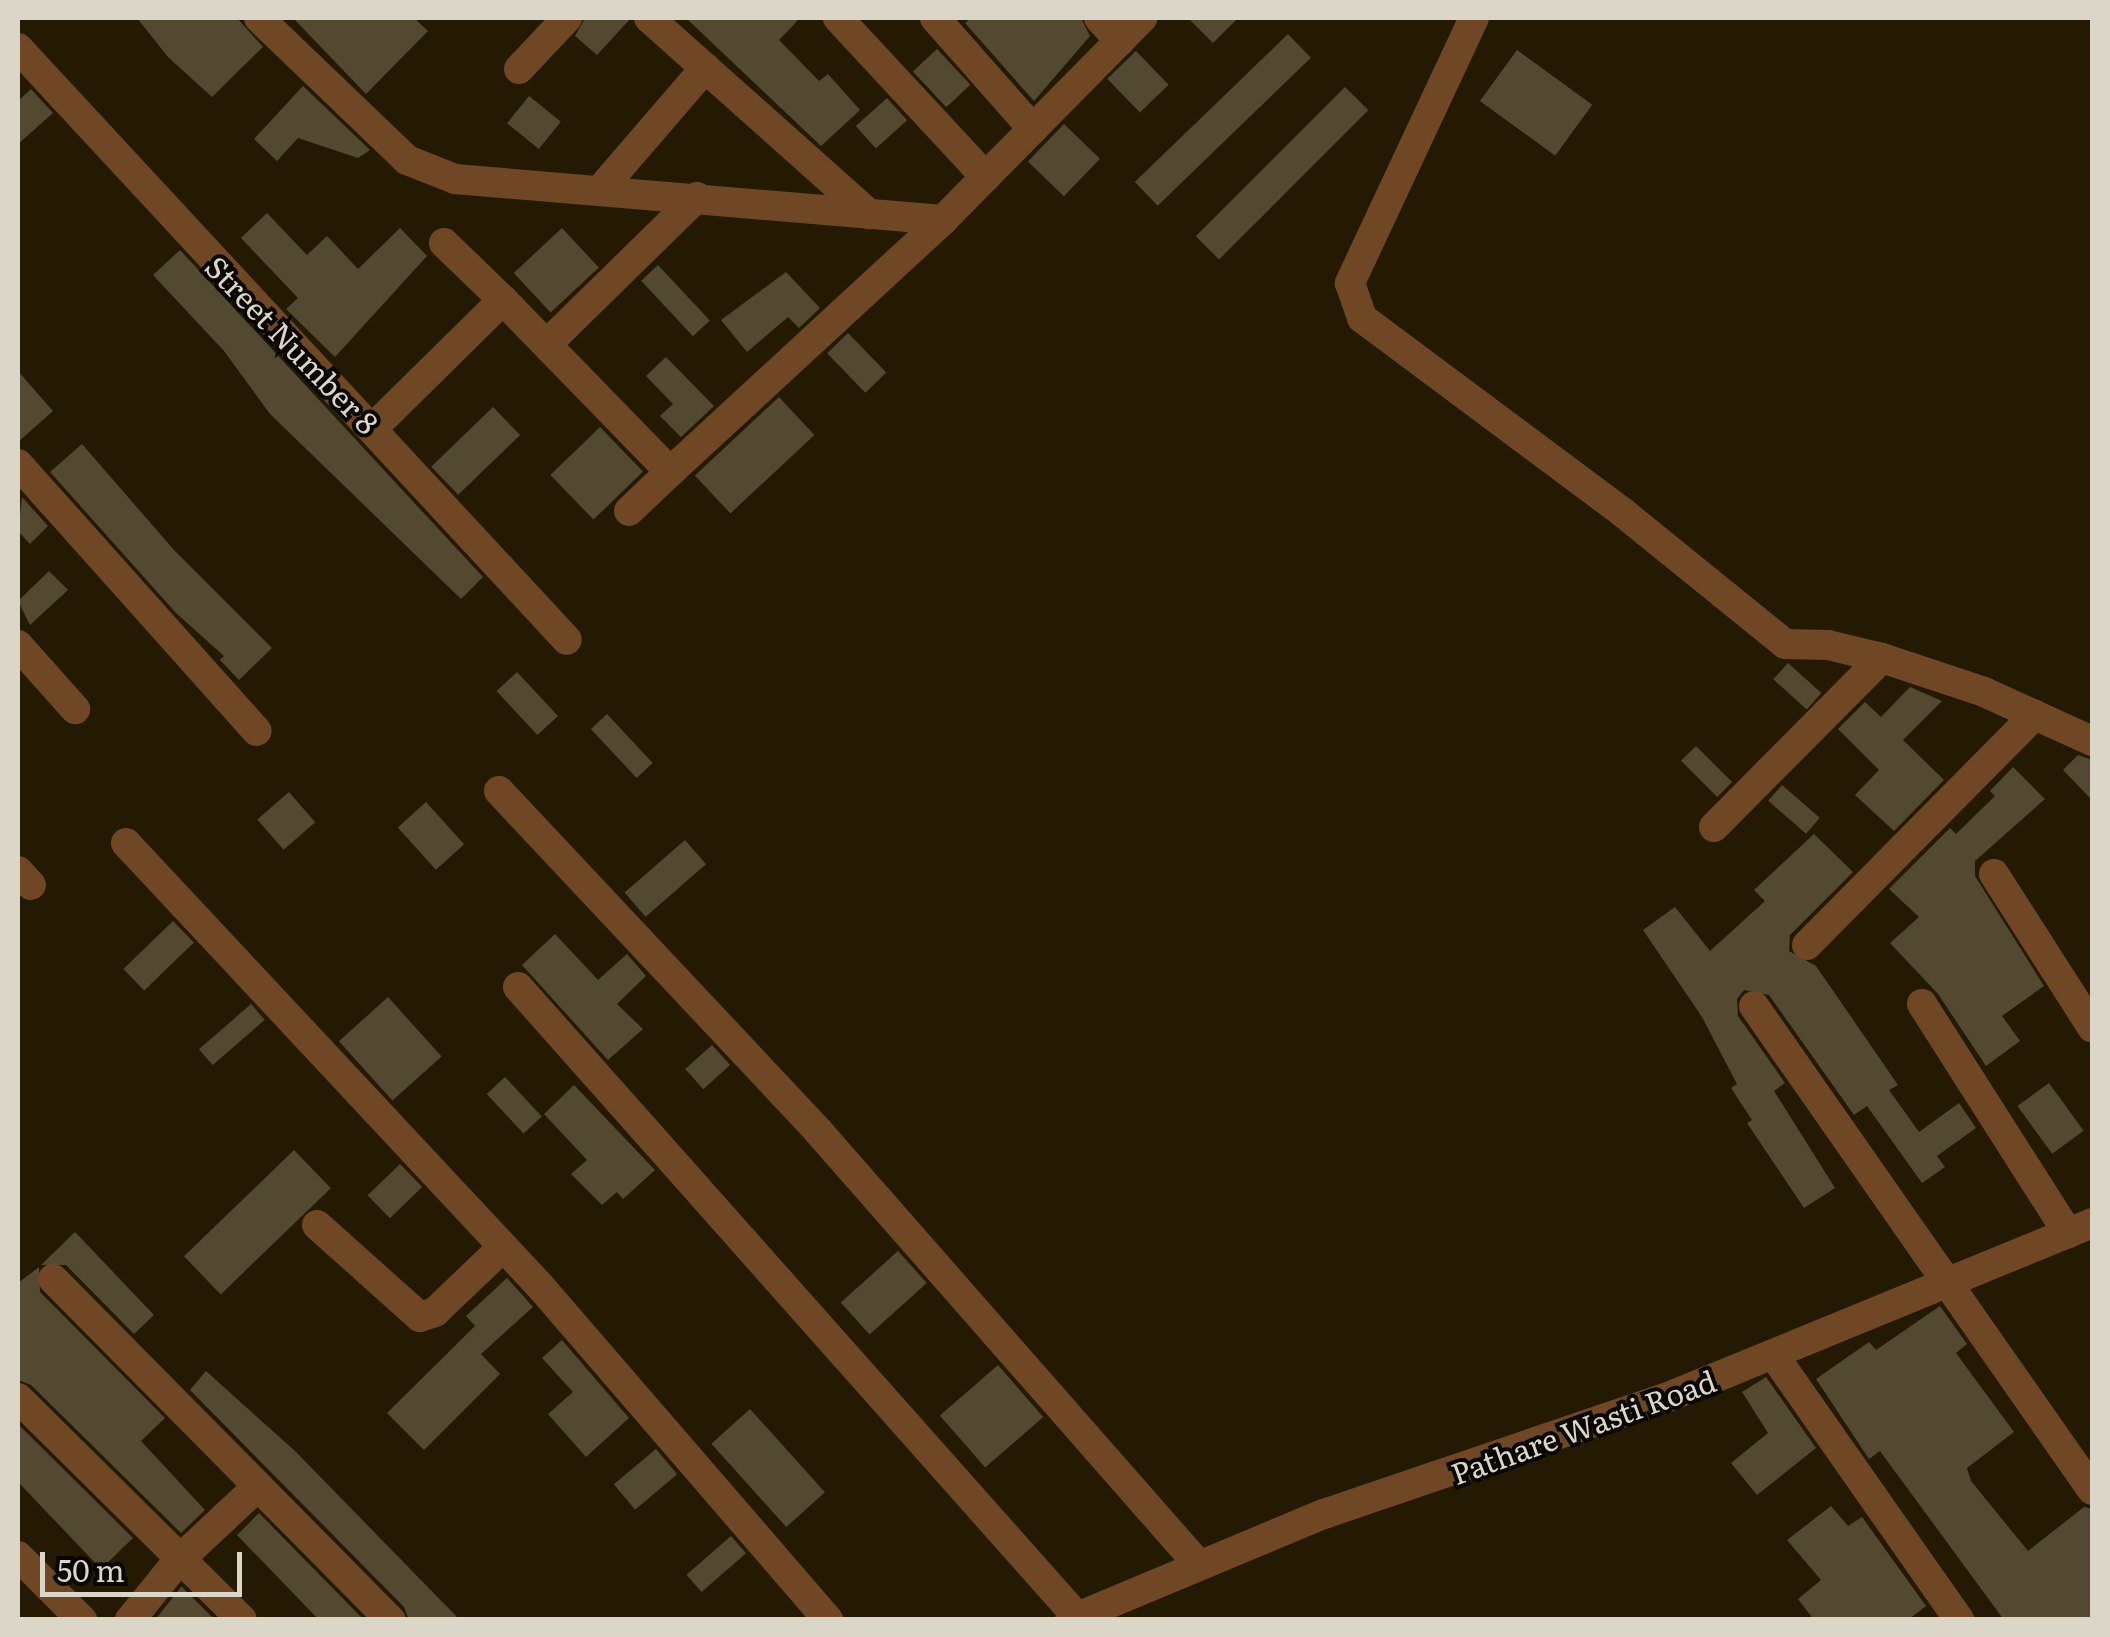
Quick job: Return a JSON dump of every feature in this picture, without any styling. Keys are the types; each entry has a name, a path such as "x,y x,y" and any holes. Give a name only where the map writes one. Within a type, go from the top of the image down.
{"street":[{"path":"259,18 407,160 455,180 943,220"},
{"path":"519,69 567,18"},
{"path":"649,18 869,214"},
{"path":"838,18 986,177"},
{"path":"936,18 1033,129"},
{"path":"1099,18 1120,41"},
{"path":"629,511 943,220 1142,18"},
{"path":"1474,18 1350,284 1362,318 1621,511 1785,644 1828,645 1882,658 2035,715 2092,741"},
{"name":"Street Number 8","path":"18,48 166,213 374,428 567,640"},
{"path":"601,189 706,68"},
{"path":"547,344 697,197"},
{"path":"444,243 670,472"},
{"path":"374,428 503,300"},
{"path":"18,464 258,731"},
{"path":"1714,827 1882,658"},
{"path":"23,661 76,709"},
{"path":"1807,945 2035,715"},
{"path":"499,791 818,1130 1198,1564"},
{"path":"126,843 503,1247 828,1620"},
{"path":"1994,874 2092,1027"},
{"path":"518,987 1076,1618"},
{"path":"1922,1004 2080,1228"},
{"path":"1754,1006 1944,1286 2092,1490"},
{"path":"317,1225 420,1317 435,1312 503,1247"},
{"name":"Pathare Wasti Road","path":"1076,1618 1198,1564 1773,1354 2080,1228"},
{"path":"54,1279 255,1489 390,1620"},
{"path":"1773,1354 1960,1620"},
{"path":"18,1398 242,1620"},
{"path":"130,1620 178,1560 255,1489"},
{"path":"18,1556 82,1620"}],"building":[{"path":"137,18 237,18 263,47 212,97 168,57"},
{"path":"293,18 414,18 428,31 366,94"},
{"path":"585,18 631,18 597,55 575,36"},
{"path":"686,18 800,18 779,40 819,81 828,74 860,110 821,146"},
{"path":"971,18 1081,18 1090,36 1034,101 965,23"},
{"path":"1188,18 1238,18 1213,43"},
{"path":"1288,34 1311,58 1158,206 1135,182"},
{"path":"937,49 970,85 946,107 913,72"},
{"path":"1517,50 1592,105 1555,156 1480,101"},
{"path":"1136,51 1169,85 1140,113 1107,79"},
{"path":"303,86 370,150 358,158 298,138 277,161 254,139"},
{"path":"1345,87 1368,110 1219,260 1196,236"},
{"path":"31,89 53,113 18,144 18,101"},
{"path":"529,96 561,122 539,149 507,123"},
{"path":"887,98 907,120 876,148 856,126"},
{"path":"1064,124 1100,159 1064,196 1028,161"},
{"path":"267,213 307,255 327,236 358,269 400,228 427,256 335,357 286,309 298,298 241,238"},
{"path":"562,228 599,267 551,313 514,273"},
{"path":"180,250 483,577 461,599 270,414 224,351 153,275"},
{"path":"658,265 710,321 693,336 641,281"},
{"path":"786,272 820,308 799,328 788,317 747,352 721,320"},
{"path":"848,333 886,373 865,393 827,353"},
{"path":"666,357 714,406 681,437 660,416 673,404 646,376"},
{"path":"18,371 53,411 18,442"},
{"path":"779,397 814,435 730,513 695,475"},
{"path":"493,407 520,435 458,495 431,467"},
{"path":"600,427 643,472 593,520 550,475"},
{"path":"82,444 174,550 272,648 239,680 220,660 224,656 176,613 50,472"},
{"path":"22,497 48,526 30,544 18,531"},
{"path":"49,571 68,590 30,625 18,601"},
{"path":"1788,663 1821,693 1807,709 1773,679"},
{"path":"517,672 558,716 537,735 497,691"},
{"path":"1910,687 1942,701 1903,740 1944,780 1894,831 1855,795 1879,770 1838,729 1865,702 1881,717"},
{"path":"607,714 653,763 637,778 591,729"},
{"path":"1696,746 1732,782 1717,797 1681,761"},
{"path":"2078,755 2092,760 2092,800 2063,770"},
{"path":"2013,767 2045,799 1975,861 1975,876 2044,986 2002,1016 2020,1041 1986,1066 1938,994 1890,943 1919,917 1889,889 1950,828 1956,834 1995,796 1990,791"},
{"path":"1782,785 1820,818 1806,834 1768,801"},
{"path":"289,792 315,822 284,850 257,820"},
{"path":"426,802 464,844 436,870 398,827"},
{"path":"1814,834 1853,872 1790,935 1789,951 1816,966 1898,1085 1889,1090 1919,1132 1959,1103 1976,1128 1937,1156 1945,1167 1922,1183 1867,1106 1854,1115 1769,995 1744,990 1737,999 1738,1016 1785,1083 1774,1091 1835,1188 1804,1208 1747,1123 1752,1120 1731,1088 1737,1084 1702,1017 1643,930 1675,907 1710,951 1765,901 1754,890"},
{"path":"685,840 706,864 646,917 625,892"},
{"path":"173,921 194,943 144,991 123,969"},
{"path":"555,934 598,980 627,954 646,976 617,1004 643,1029 608,1060 522,965"},
{"path":"388,997 442,1056 392,1101 339,1041"},
{"path":"251,1004 265,1020 213,1065 199,1049"},
{"path":"712,1045 730,1065 703,1089 685,1069"},
{"path":"505,1077 542,1116 524,1134 487,1094"},
{"path":"2049,1083 2084,1131 2052,1154 2017,1106"},
{"path":"574,1085 655,1170 623,1199 617,1192 602,1205 571,1174 587,1160 544,1114"},
{"path":"294,1150 331,1188 221,1294 184,1256"},
{"path":"400,1164 422,1187 390,1218 368,1195"},
{"path":"75,1232 154,1315 134,1334 66,1265 41,1265"},
{"path":"898,1251 927,1283 870,1334 841,1303"},
{"path":"39,1267 40,1292 165,1418 141,1441 205,1510 181,1533 31,1385 18,1380 18,1283"},
{"path":"507,1278 533,1307 481,1354 500,1374 424,1450 387,1413 475,1326 466,1316"},
{"path":"1940,1306 1967,1344 1956,1353 2014,1432 1967,1468 1971,1481 2028,1551 2084,1507 2092,1509 2092,1620 2004,1620 1880,1451 1869,1459 1816,1379 1869,1342 1876,1350"},
{"path":"562,1340 629,1418 586,1457 548,1414 573,1392 542,1358"},
{"path":"998,1365 1043,1417 985,1468 940,1416"},
{"path":"206,1371 295,1451 460,1620 409,1620 404,1607 190,1390"},
{"path":"1766,1377 1816,1448 1757,1495 1731,1463 1768,1433 1742,1392"},
{"path":"750,1409 825,1492 786,1527 711,1444"},
{"path":"18,1424 133,1538 101,1569 18,1482"},
{"path":"656,1449 677,1474 635,1510 614,1484"},
{"path":"1831,1506 1848,1526 1862,1517 1926,1606 1908,1620 1814,1620 1798,1599 1821,1580 1787,1540"},
{"path":"259,1513 364,1620 319,1620 237,1535"},
{"path":"731,1536 746,1553 702,1592 686,1575"},
{"path":"182,1587 215,1620 155,1620"}]}
